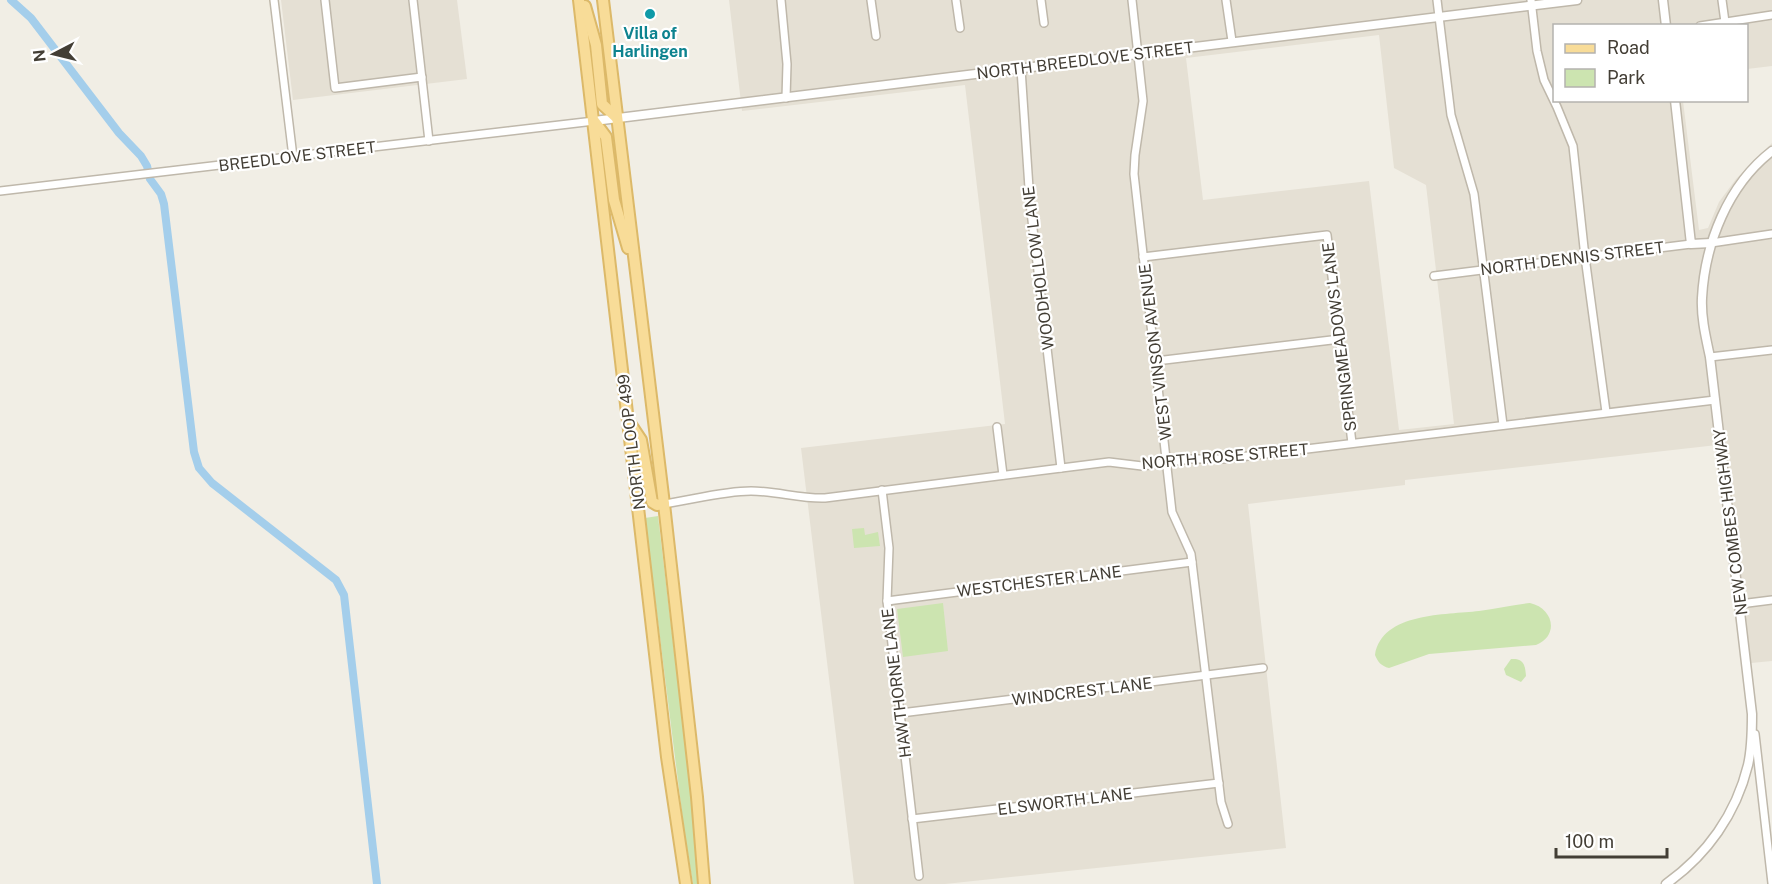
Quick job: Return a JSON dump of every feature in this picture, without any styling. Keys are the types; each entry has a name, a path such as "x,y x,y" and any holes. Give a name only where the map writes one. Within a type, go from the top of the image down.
{"main road":[{"path":"581,0 596,45 602,104 617,118"},
{"name":"NORTH LOOP 499","path":"581,0 667,757 686,884"},
{"name":"NORTH LOOP 499","path":"603,0 698,797 704,884"},
{"path":"594,121 606,137 614,200 635,268"},
{"path":"629,422 641,440 652,502 657,505 664,504"}],"street":[{"path":"274,0 293,157"},
{"path":"325,0 335,88 422,77"},
{"path":"413,0 429,141"},
{"path":"781,0 787,64 786,98"},
{"path":"872,0 876,36"},
{"path":"957,0 960,28"},
{"path":"1041,0 1044,23"},
{"name":"WEST VINSON AVENUE","path":"1132,0 1143,100 1134,174 1172,512 1191,554 1219,783 1228,824"},
{"path":"1226,0 1232,41"},
{"path":"1437,0 1451,115 1471,180 1503,425"},
{"name":"NORTH BREEDLOVE STREET","path":"594,121 1439,16 1531,2 1577,0"},
{"path":"1663,0 1666,24"},
{"path":"1722,0 1725,22"},
{"path":"1531,2 1537,51 1544,80 1553,99"},
{"path":"1712,24 1772,15"},
{"name":"WOODHOLLOW LANE","path":"1021,69 1030,203 1061,468"},
{"path":"1555,102 1573,146 1606,412"},
{"path":"1675,102 1691,244"},
{"name":"BREEDLOVE STREET","path":"0,191 594,121"},
{"name":"NEW COMBES HIGHWAY","path":"1666,884 1685,870 1714,841 1733,808 1748,764 1752,714 1710,357 1702,315 1702,296 1711,243 1723,212 1747,176 1772,151"},
{"path":"1711,243 1772,234"},
{"name":"SPRINGMEADOWS LANE","path":"1143,257 1327,235 1352,443"},
{"name":"NORTH DENNIS STREET","path":"1434,276 1484,268 1711,243"},
{"path":"1156,361 1340,339"},
{"path":"1710,357 1772,350"},
{"name":"NORTH ROSE STREET","path":"664,504 748,491 776,492 811,498 1109,462 1142,466 1167,461 1222,459 1715,400"},
{"path":"997,427 1003,475"},
{"name":"HAWTHORNE LANE","path":"882,490 889,548 887,601 919,876"},
{"name":"WESTCHESTER LANE","path":"887,601 1192,562"},
{"path":"1740,604 1772,600"},
{"name":"WINDCREST LANE","path":"901,713 1263,668"},
{"path":"1752,714 1772,883"},
{"name":"ELSWORTH LANE","path":"912,819 1219,783"},
{"path":"1764,810 1772,809"}],"shaded area":[{"path":"281,0 457,0 467,79 293,100"},
{"path":"729,0 1772,0 1772,66 1748,69 1748,24 1553,24 1553,102 1683,102 1699,230 1708,228 1719,202 1736,179 1772,143 1772,661 1751,663 1726,444 1405,480 1405,485 1248,504 1286,848 945,884 854,884 801,448 1005,424 965,85 742,111","holes":["1379,35 1394,168 1426,185 1454,424 1399,430 1369,181 1203,200 1186,58"]}],"green space":[{"path":"658,516 689,776 699,884 693,884 684,829 645,518"},
{"path":"864,528 865,535 878,532 880,546 854,548 852,529"},
{"path":"943,603 948,651 903,657 897,609"},
{"path":"1530,603 1544,610 1551,622 1548,635 1544,641 1536,645 1429,654 1389,668 1380,663 1375,655 1380,641 1402,623 1433,615"},
{"path":"1511,659 1521,661 1524,666 1526,676 1521,682 1506,675 1504,669"}],"waterway":[{"path":"11,0 31,18 119,133 141,156 147,166 150,179 161,194 194,452 199,468 212,483 336,580 344,595 377,884"}],"place":[{"name":"Villa of Harlingen","path":"650,14"}]}
